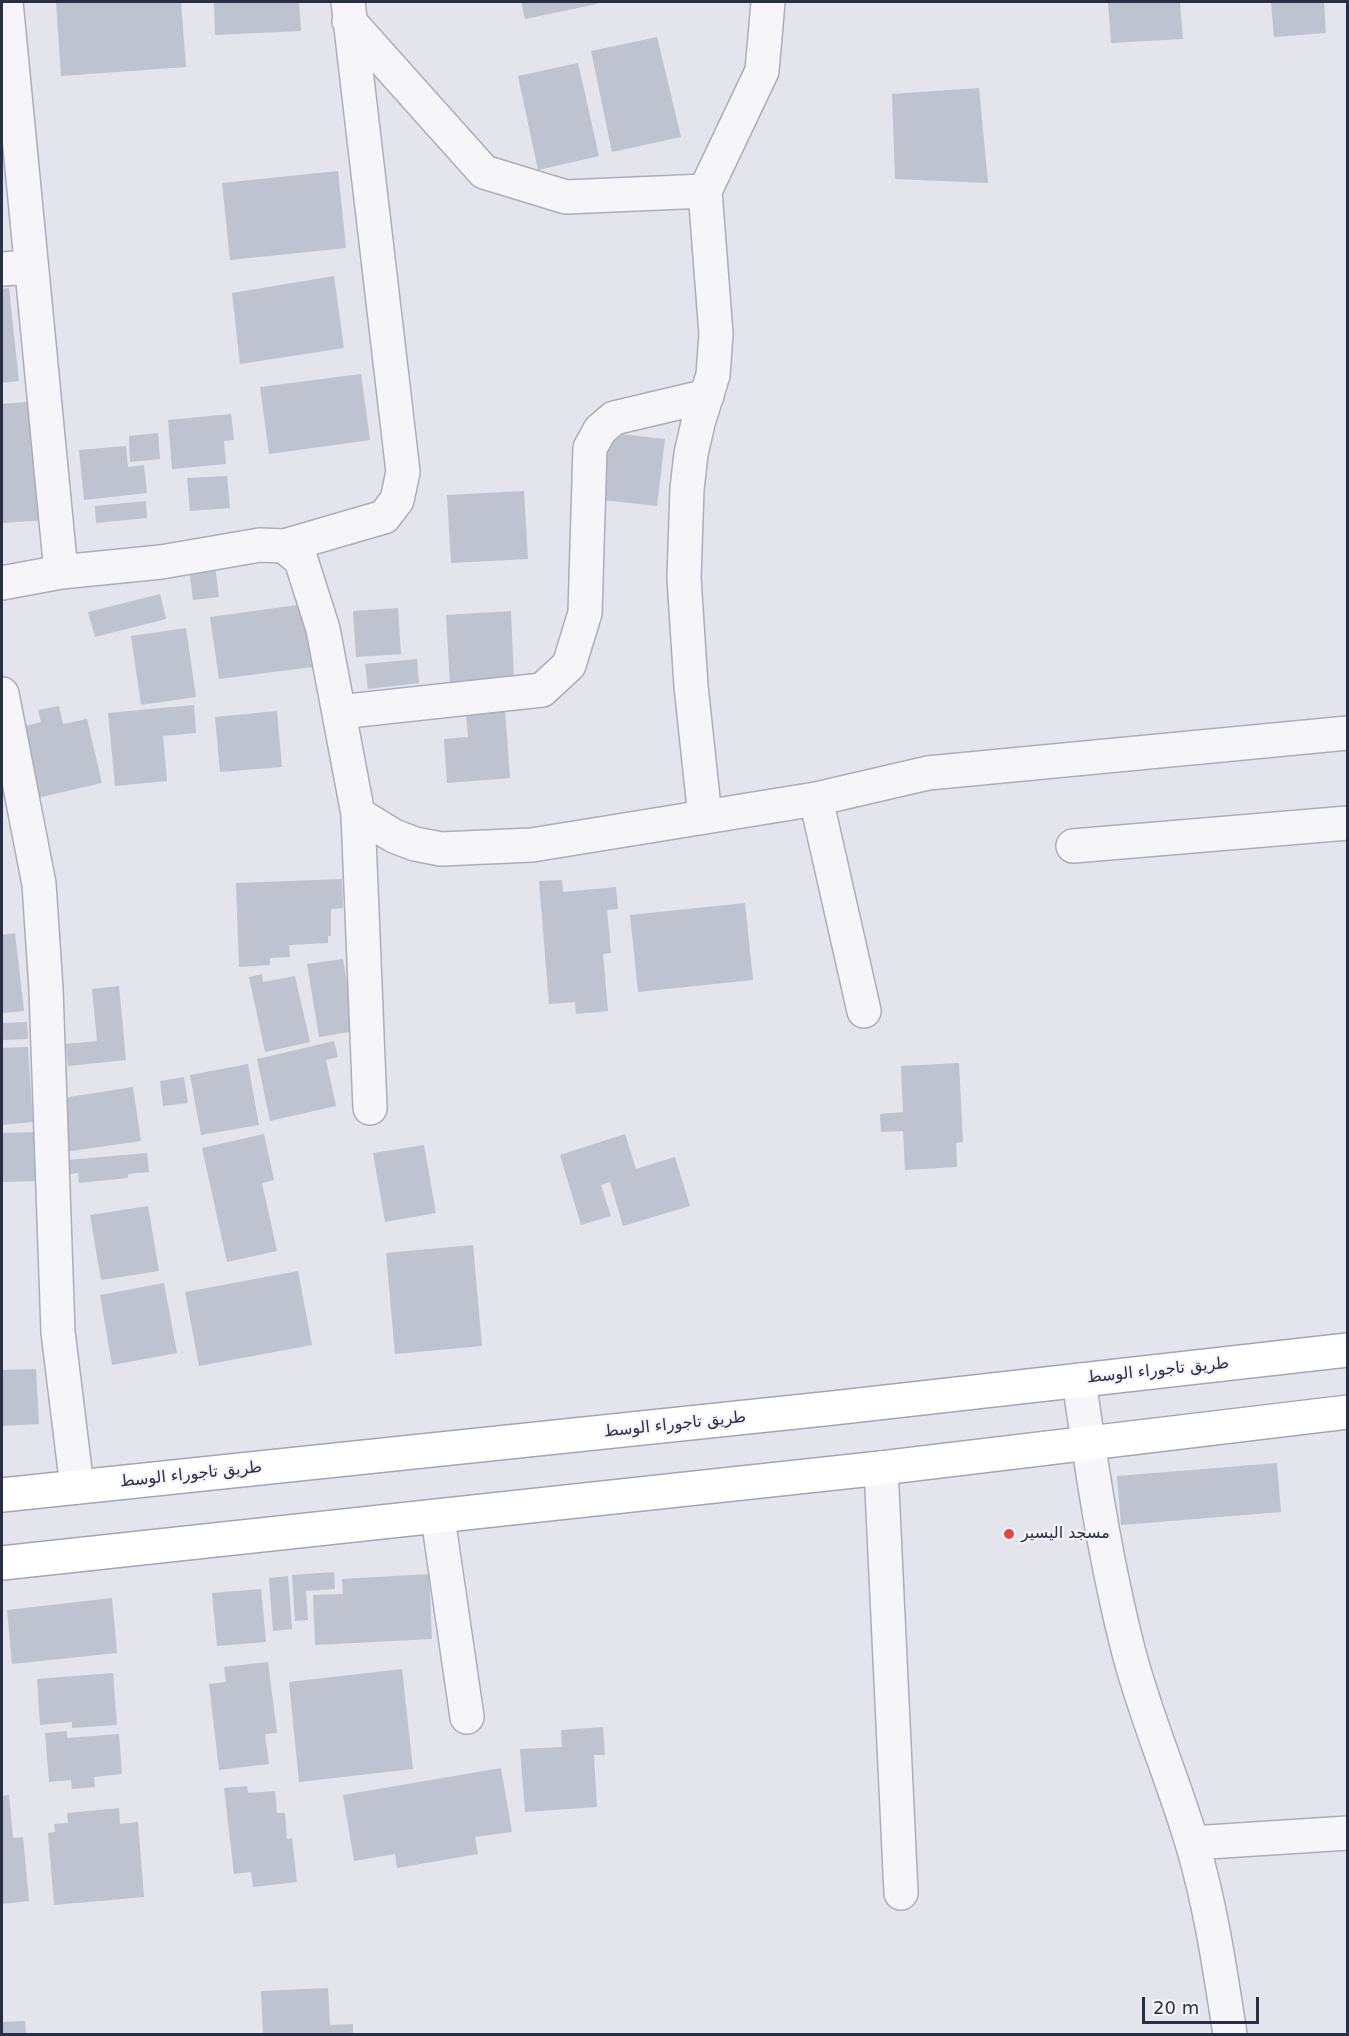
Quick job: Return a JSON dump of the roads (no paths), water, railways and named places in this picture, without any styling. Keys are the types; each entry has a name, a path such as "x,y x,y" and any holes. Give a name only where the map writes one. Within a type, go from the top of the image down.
{"main road":[{"name":"طريق تاجوراء الوسط","path":"2,1495 1347,1350"},
{"path":"2,1563 438,1518 1088,1445 1347,1413"}],"street":[{"path":"6,2 16,268 61,572"},
{"path":"705,817 691,686 684,578 689,466 698,423 713,375 717,334 705,191 762,71 768,2"},
{"path":"349,11 484,172 566,196 705,191"},
{"path":"2,583 61,572 161,562 260,545 284,546 384,517 397,500 403,472 349,11"},
{"path":"339,712 542,690 569,665 585,613 590,448 600,430 614,418 707,396"},
{"path":"284,546 301,560 323,629 358,814 370,1108"},
{"path":"2,694 39,884 46,988 58,1332 77,1487"},
{"path":"358,814 394,836 415,844 441,849 532,845 816,799 938,772 1347,734"},
{"path":"816,799 864,1011"},
{"path":"1073,846 1347,823"},
{"path":"1079,1380 1105,1546 1129,1653 1159,1751 1192,1843 1213,1924 1230,2034"},
{"path":"881,1468 901,1893"},
{"path":"438,1518 467,1717"},
{"path":"1192,1843 1347,1833"}],"place":[{"name":"مسجد اليسير","path":"1009,1534"}]}
